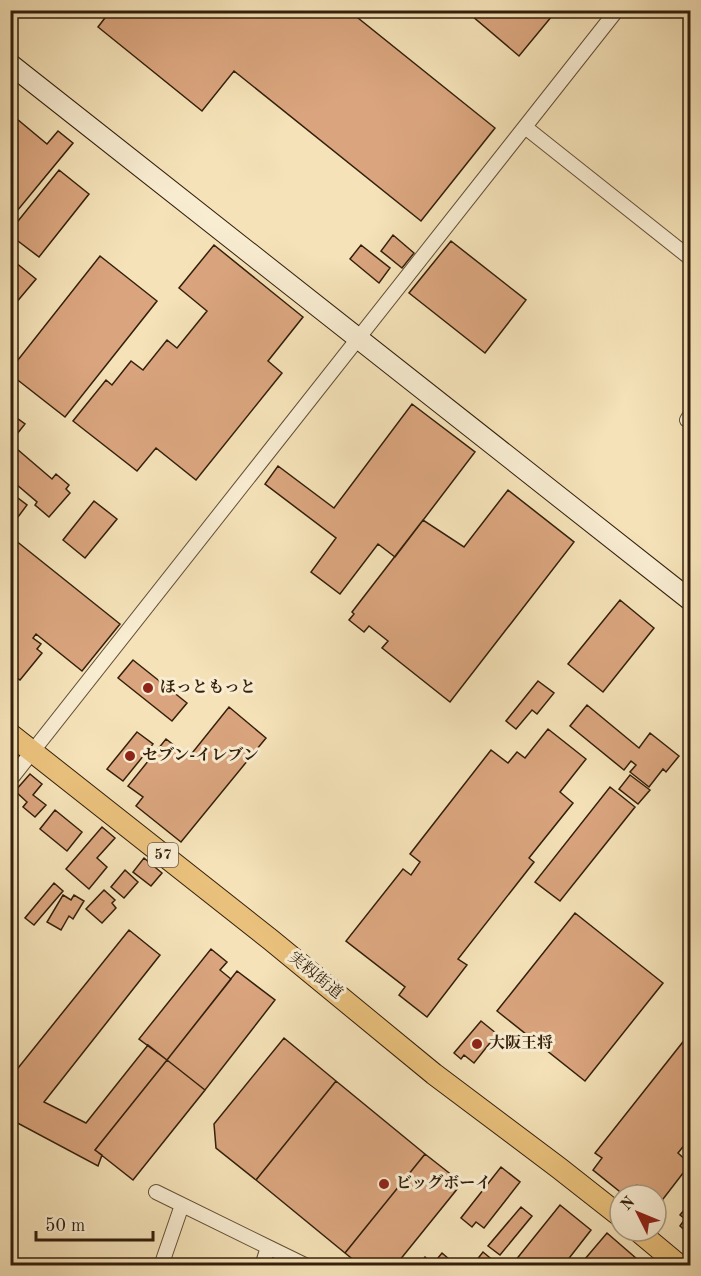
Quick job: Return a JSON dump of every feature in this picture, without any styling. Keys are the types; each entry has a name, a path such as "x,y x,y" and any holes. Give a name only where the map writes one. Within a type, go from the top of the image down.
{"main road":[{"name":"実籾街道","path":"10,734 271,940 434,1074 608,1206"},
{"path":"652,1243 680,1266"}],"street":[{"path":"10,780 617,10"},
{"path":"13,71 359,338 690,600"},
{"path":"525,127 690,258"},
{"path":"156,1192 307,1266"},
{"path":"161,1266 182,1204"},
{"path":"262,1266 268,1247"}],"building":[{"path":"111,10 348,10 495,128 421,221 234,71 202,111 98,27"},
{"path":"465,10 557,10 519,56"},
{"path":"17,119 47,144 58,131 73,143 17,211 10,205 10,126"},
{"path":"59,170 89,194 39,257 10,235 10,231"},
{"path":"393,235 414,253 402,268 381,251"},
{"path":"451,241 526,300 485,353 409,293"},
{"path":"214,245 303,317 268,361 282,373 196,480 156,448 137,471 73,421 106,380 112,385 131,361 143,370 167,340 177,348 207,311 179,288"},
{"path":"361,245 390,268 379,283 350,259"},
{"path":"100,256 157,301 65,417 10,374 10,370"},
{"path":"10,258 36,279 10,310"},
{"path":"412,404 475,452 395,557 378,544 340,594 311,572 336,538 265,484 278,466 334,508"},
{"path":"10,413 25,424 13,439 10,437"},
{"path":"10,443 52,479 56,474 69,485 66,489 70,493 49,517 35,505 37,502 10,479"},
{"path":"508,490 574,542 450,702 382,648 388,641 369,626 364,632 349,620 354,614 352,612 423,520 464,547"},
{"path":"10,492 27,505 18,517 10,511"},
{"path":"94,501 117,519 85,558 63,540"},
{"path":"10,536 120,624 82,671 36,634 33,638 41,644 37,649 42,653 20,680 10,673"},
{"path":"620,600 654,628 603,692 568,664"},
{"path":"133,660 187,703 172,721 118,678"},
{"path":"538,681 554,693 537,714 532,710 516,729 506,721"},
{"path":"587,705 639,748 650,733 679,756 666,772 663,769 649,787 630,772 636,765 631,761 624,770 570,726"},
{"path":"229,707 266,738 181,842 136,806 143,797 128,786 166,739 189,757"},
{"path":"548,729 586,759 560,792 573,803 529,858 534,862 458,959 467,965 427,1017 399,995 405,987 346,941 403,869 411,875 420,862 410,854 491,750 508,763 517,752 525,758"},
{"path":"137,732 153,744 123,781 107,769"},
{"path":"30,774 42,784 33,795 46,805 35,817 23,807 27,802 15,791"},
{"path":"630,775 650,790 638,804 619,789"},
{"path":"610,787 635,807 560,901 535,882"},
{"path":"55,810 82,832 67,851 40,829"},
{"path":"102,827 115,838 97,858 107,867 89,889 66,869"},
{"path":"144,858 162,873 151,886 133,872"},
{"path":"125,870 138,882 124,898 111,887"},
{"path":"54,883 63,891 34,925 25,918"},
{"path":"104,890 115,900 112,903 116,908 102,923 86,909"},
{"path":"63,895 71,900 74,895 84,901 73,919 69,916 61,930 47,922"},
{"path":"575,913 663,983 585,1081 497,1011"},
{"path":"129,930 160,955 44,1102 86,1123 148,1045 167,1060 95,1150 102,1155 98,1166 10,1119 10,1078"},
{"path":"211,949 227,962 220,970 231,979 167,1060 139,1039"},
{"path":"237,971 275,1000 205,1090 167,1060"},
{"path":"481,1021 497,1034 474,1063 464,1055 461,1059 454,1053"},
{"path":"690,1033 690,1138 678,1153 690,1164 668,1193 668,1183 609,1183 593,1170 602,1158 595,1153"},
{"path":"284,1038 336,1081 256,1180 216,1148 214,1124"},
{"path":"167,1060 205,1090 133,1180 95,1150"},
{"path":"336,1081 425,1154 345,1253 256,1180"},
{"path":"425,1154 462,1183 395,1266 361,1266 345,1253"},
{"path":"501,1167 520,1182 484,1228 476,1222 472,1227 461,1218"},
{"path":"690,1203 690,1235 680,1226 685,1219 680,1215"},
{"path":"560,1205 591,1230 563,1266 511,1266"},
{"path":"521,1207 532,1216 500,1255 488,1246"},
{"path":"607,1233 608,1243 619,1243 644,1265 644,1266 579,1266"},
{"path":"483,1252 495,1262 492,1266 472,1266"},
{"path":"442,1253 457,1266 418,1266 425,1257 433,1264"}],"place":[{"name":"ほっともっと","path":"148,688"},
{"name":"セブン-イレブン","path":"130,756"},
{"name":"大阪王将","path":"477,1044"},
{"name":"ビッグボーイ","path":"384,1184"}]}
